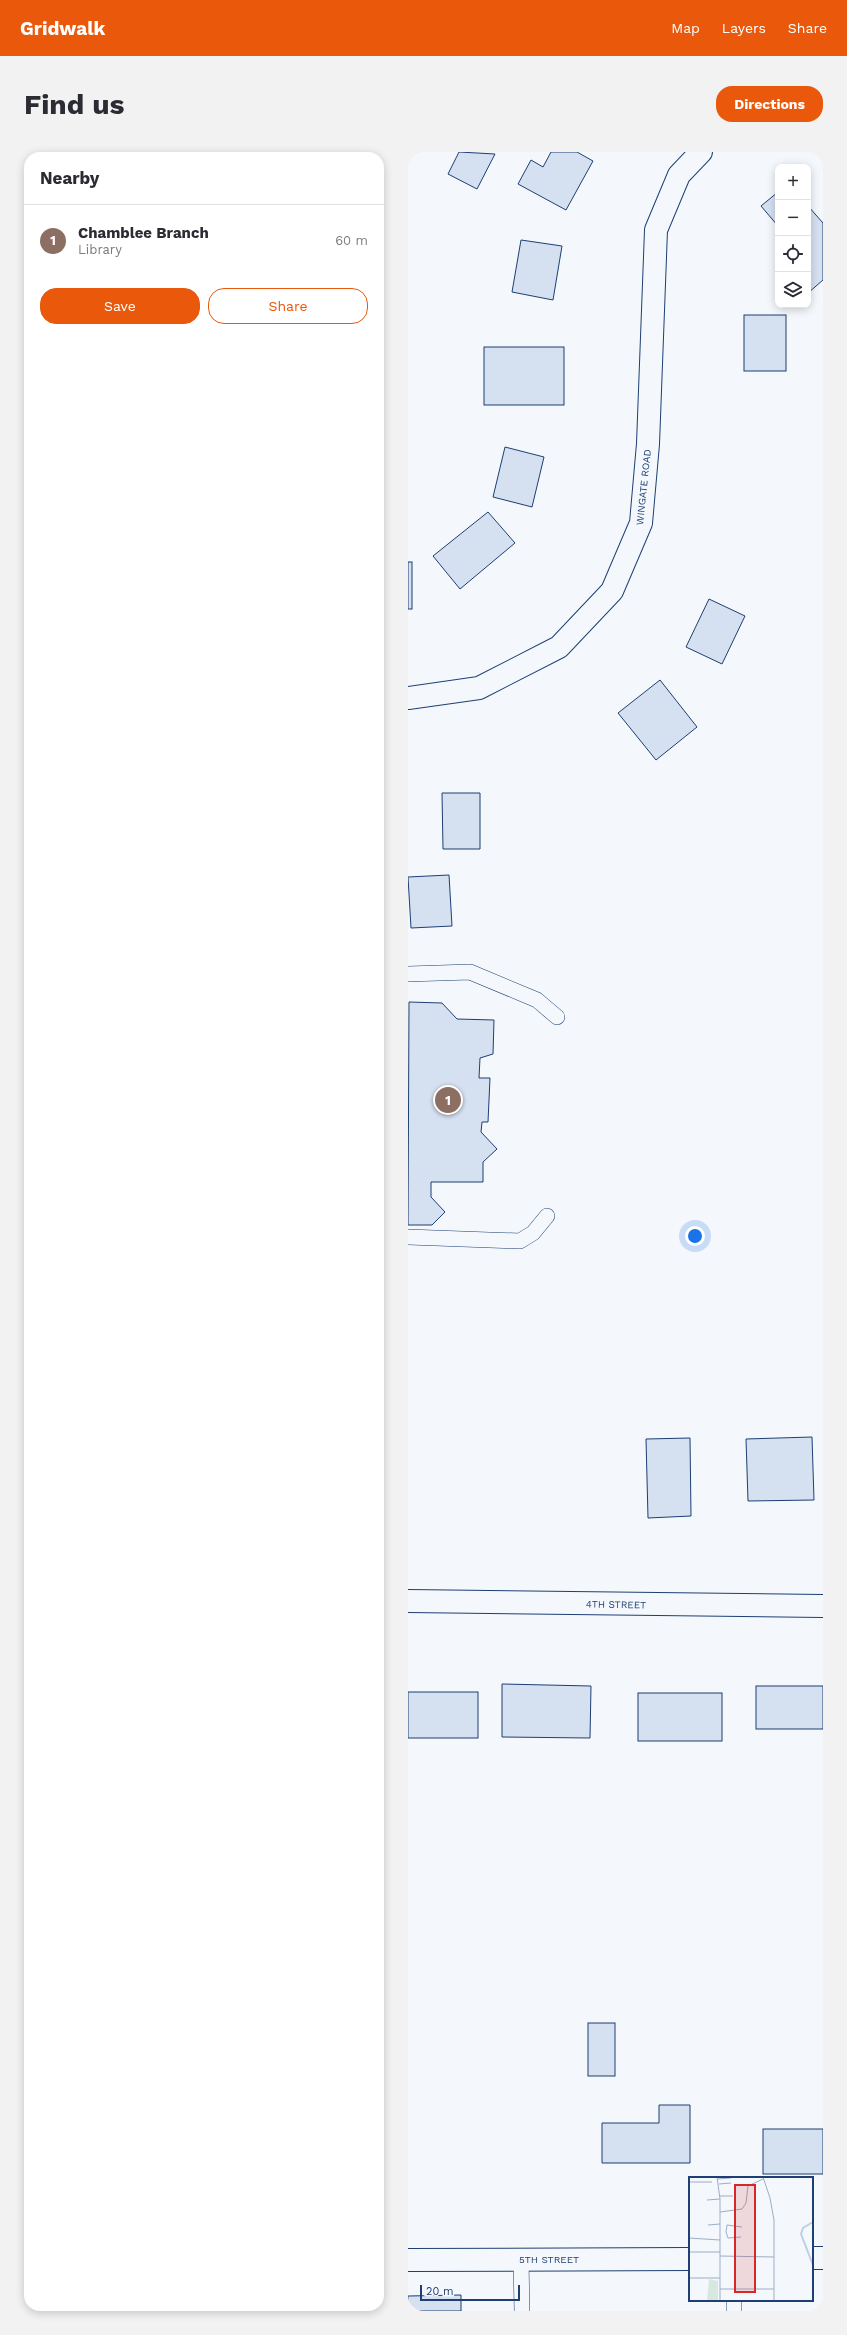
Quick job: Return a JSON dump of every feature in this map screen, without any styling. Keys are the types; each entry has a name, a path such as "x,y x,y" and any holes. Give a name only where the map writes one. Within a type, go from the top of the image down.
{"street":[{"name":"WINGATE ROAD","path":"408,698 479,688 559,647 612,591 642,523 648,444 656,230 679,175 700,152"},
{"name":"4TH STREET","path":"408,1601 823,1606"},
{"name":"5TH STREET","path":"408,2260 689,2259"}],"lane":[{"path":"408,974 470,972 537,1000 557,1017"},
{"path":"408,1237 520,1241 533,1233 547,1216"},
{"path":"521,2260 522,2311"}],"building":[{"path":"459,152 495,154 477,189 448,174"},
{"path":"551,152 577,152 593,161 566,210 518,184 531,160 543,167"},
{"path":"775,194 775,222 761,206"},
{"path":"811,209 823,223 823,280 811,290"},
{"path":"521,240 562,246 553,300 512,292"},
{"path":"744,315 786,315 786,371 744,371"},
{"path":"484,347 564,347 564,405 484,405"},
{"path":"505,447 544,457 532,507 493,497"},
{"path":"488,512 515,543 460,589 433,556"},
{"path":"408,562 412,562 412,609 408,609"},
{"path":"709,599 745,616 722,664 686,647"},
{"path":"660,680 697,727 656,760 618,713"},
{"path":"442,793 480,793 480,849 443,849"},
{"path":"449,875 452,926 411,928 408,877"},
{"path":"409,1002 442,1003 457,1019 494,1020 493,1054 480,1058 479,1078 490,1078 488,1122 482,1122 481,1132 497,1149 483,1162 483,1182 431,1182 431,1197 445,1212 432,1225 408,1225"},
{"path":"812,1437 814,1500 748,1501 746,1439"},
{"path":"690,1438 691,1516 648,1518 646,1439"},
{"path":"502,1684 591,1686 590,1738 502,1737"},
{"path":"756,1686 823,1686 823,1729 756,1729"},
{"path":"408,1692 478,1692 478,1738 408,1738"},
{"path":"638,1693 722,1693 722,1741 638,1741"},
{"path":"588,2023 615,2023 615,2076 588,2076"},
{"path":"659,2105 690,2105 690,2163 602,2163 602,2123 659,2123"},
{"path":"763,2129 823,2129 823,2174 763,2174"},
{"path":"461,2295 461,2311 408,2311 408,2296"}],"place":[{"name":"Chamblee Branch","path":"448,1100"}]}
